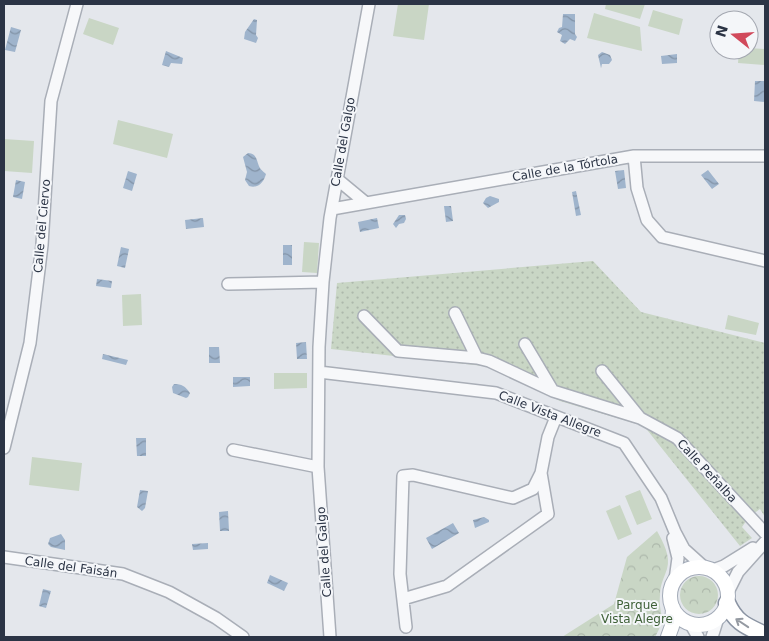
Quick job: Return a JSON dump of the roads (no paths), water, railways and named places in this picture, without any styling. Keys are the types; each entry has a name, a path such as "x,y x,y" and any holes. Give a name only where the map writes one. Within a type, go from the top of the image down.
{"highway":[{"path":"728,598 732,614 737,620 765,634"}],"main road":[{"path":"668,637 672,626 673,608 670,594 675,580 684,571 694,567 708,568 724,581 728,598 724,611 718,618 707,624 690,623 681,618 673,608"}],"street":[{"name":"Calle del Ciervo","path":"4,448 30,342 42,245 51,101 77,4"},
{"name":"Calle del Galgo","path":"330,637 318,467 319,347 322,282 337,179 369,4"},
{"path":"634,156 637,188 647,220 662,237 765,260"},
{"name":"Calle de la Tórtola","path":"332,209 634,156 765,156"},
{"path":"337,179 366,203"},
{"path":"228,284 322,282"},
{"path":"455,313 477,358"},
{"name":"Calle Peñalba","path":"364,316 398,351 477,358 489,361 553,391 640,418 678,438 765,533"},
{"path":"525,344 553,391"},
{"name":"Calle Peñalba","path":"602,370 640,418"},
{"name":"Calle Vista Allegre","path":"319,372 496,393 624,443 661,498 684,550 708,568"},
{"path":"406,627 400,574 403,476 413,475 513,498 533,489 541,473 548,437 556,417"},
{"path":"233,450 318,467"},
{"path":"404,598 447,586 548,514 541,473"},
{"name":"Calle Vista Allegre","path":"661,498 678,558 675,580"},
{"path":"708,568 733,561 765,541"},
{"path":"728,598 738,572 765,541"},
{"name":"Calle del Faisán","path":"4,557 123,574 169,592 216,618 243,637"},
{"path":"712,637 718,618"},
{"path":"690,623 698,637"}],"water":[{"path":"563,14 575,14 575,34 577,37 575,41 570,39 565,44 560,41 562,35 557,32 562,27"},
{"path":"254,19 257,20 256,35 258,38 256,43 244,39 245,32"},
{"path":"11,27 21,30 15,52 5,50"},
{"path":"166,51 183,58 182,64 171,63 169,67 162,65"},
{"path":"602,52 610,55 612,60 609,64 602,64 601,68 598,55"},
{"path":"677,54 677,63 662,64 661,56"},
{"path":"755,81 765,81 765,102 754,101"},
{"path":"248,153 255,156 260,169 266,174 264,180 255,187 249,186 245,180 247,172 243,157"},
{"path":"624,170 626,188 618,189 615,171"},
{"path":"708,170 719,184 712,189 701,175"},
{"path":"128,171 137,174 132,191 123,188"},
{"path":"16,180 25,182 22,199 13,197"},
{"path":"576,191 581,215 576,216 572,192"},
{"path":"490,196 499,199 499,202 488,208 483,203"},
{"path":"444,206 451,206 453,221 446,222"},
{"path":"399,215 405,215 406,219 404,223 399,224 396,228 393,224"},
{"path":"203,218 204,227 186,229 185,220"},
{"path":"377,218 379,228 360,232 358,222"},
{"path":"283,245 292,245 292,265 283,265"},
{"path":"121,247 129,249 125,268 117,266"},
{"path":"97,279 112,281 111,288 96,286"},
{"path":"306,342 307,359 297,359 296,343"},
{"path":"209,347 219,347 220,363 209,363"},
{"path":"103,354 128,360 126,365 102,359"},
{"path":"233,377 250,377 250,386 233,387"},
{"path":"174,384 185,387 190,393 188,397 173,393 172,387"},
{"path":"136,438 146,438 146,456 137,456"},
{"path":"140,490 148,491 145,508 142,511 137,507"},
{"path":"228,511 229,531 220,531 219,512"},
{"path":"484,517 489,522 475,528 473,520"},
{"path":"453,523 459,533 432,549 426,538"},
{"path":"61,534 65,540 65,550 51,547 48,544 50,538"},
{"path":"208,543 208,549 193,550 192,544"},
{"path":"270,575 288,583 284,591 267,583"},
{"path":"43,589 51,591 46,608 39,606"}],"park label":[{"name":"Parque Vista Alegre","path":"637,612"}]}
